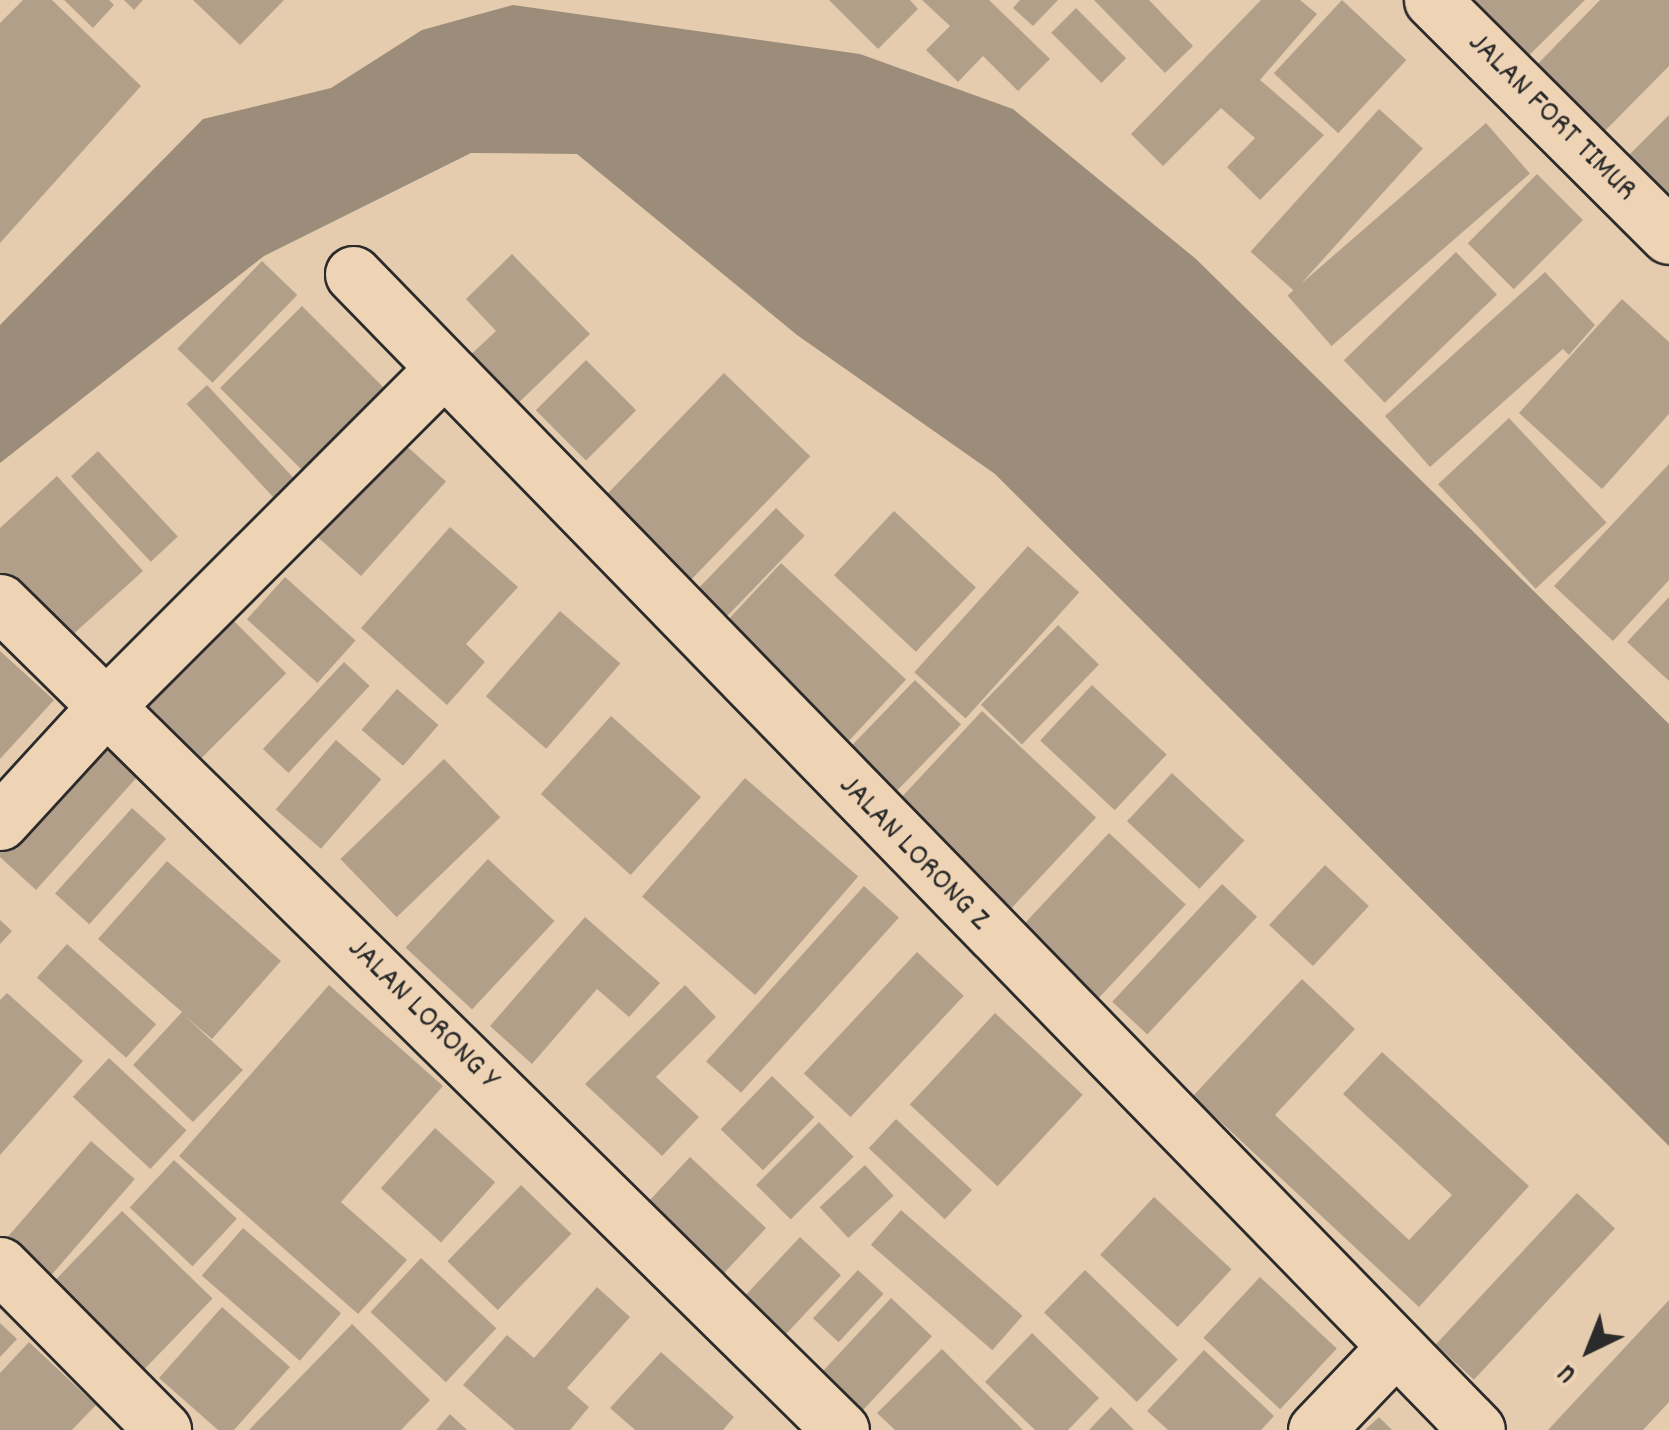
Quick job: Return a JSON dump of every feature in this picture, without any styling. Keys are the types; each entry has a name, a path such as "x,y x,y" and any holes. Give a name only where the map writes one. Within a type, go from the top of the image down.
{"street":[{"name":"JALAN FORT TIMUR","path":"1432,0 1669,236"},
{"name":"JALAN LORONG Z","path":"353,274 442,370 1478,1430"},
{"path":"0,822 108,704 442,370"},
{"name":"JALAN LORONG Y","path":"0,602 108,704 841,1430"},
{"path":"0,1265 163,1430"},
{"path":"1316,1430 1394,1348"}],"shaded area":[{"path":"513,5 860,54 1013,109 1196,259 1669,724 1669,1146 995,474 797,335 577,154 471,153 264,256 0,463 0,325 203,119 331,88 422,30"}],"building":[{"path":"23,0 52,0 141,86 0,243 0,23"},
{"path":"64,0 109,0 114,5 93,28"},
{"path":"124,0 143,0 134,10"},
{"path":"193,0 284,0 240,45"},
{"path":"829,0 910,0 918,9 878,49"},
{"path":"922,0 989,0 1050,59 1018,91 983,56 958,82 926,50 950,26"},
{"path":"1020,0 1058,0 1033,26 1013,8"},
{"path":"1094,0 1149,0 1193,46 1165,73"},
{"path":"1261,0 1300,0 1317,14 1260,80 1324,135 1260,200 1227,167 1255,138 1221,108 1163,166 1131,134"},
{"path":"1342,0 1406,60 1338,133 1274,73"},
{"path":"1445,0 1585,0 1513,71"},
{"path":"1600,0 1669,0 1669,66 1589,147 1522,80"},
{"path":"1076,8 1126,58 1101,83 1051,33"},
{"path":"1379,109 1423,148 1294,291 1251,252"},
{"path":"1669,115 1669,211 1621,163"},
{"path":"1486,123 1530,174 1331,346 1288,296"},
{"path":"1537,174 1583,220 1514,289 1468,243"},
{"path":"1456,252 1497,294 1385,403 1344,360"},
{"path":"512,254 590,334 512,409 465,360 496,331 466,299"},
{"path":"262,261 297,295 212,383 177,349"},
{"path":"1545,272 1595,325 1569,355 1563,349 1430,467 1385,416"},
{"path":"1622,299 1669,342 1669,414 1602,489 1519,413"},
{"path":"302,306 387,391 305,473 220,388"},
{"path":"586,360 636,410 586,460 536,410"},
{"path":"724,373 810,456 685,587 598,503"},
{"path":"207,385 294,478 273,497 187,404"},
{"path":"1509,418 1607,523 1536,589 1438,484"},
{"path":"391,432 446,482 361,576 306,526"},
{"path":"98,451 178,537 151,562 71,476"},
{"path":"1669,464 1669,580 1613,641 1554,586"},
{"path":"57,476 143,571 59,647 0,582 0,528"},
{"path":"776,508 805,536 715,629 686,601"},
{"path":"894,511 976,587 916,652 834,575"},
{"path":"450,527 518,587 466,644 485,662 447,705 361,628"},
{"path":"1028,546 1079,592 966,719 914,672"},
{"path":"781,563 906,680 839,751 714,635"},
{"path":"285,577 356,641 317,683 247,619"},
{"path":"1669,597 1669,681 1627,642"},
{"path":"217,604 286,673 187,772 118,703"},
{"path":"560,611 620,663 546,749 486,696"},
{"path":"1058,625 1099,665 1022,744 981,705"},
{"path":"0,651 54,700 0,759"},
{"path":"344,662 370,686 288,773 263,749"},
{"path":"915,680 961,724 885,803 839,758"},
{"path":"1092,685 1167,755 1115,810 1040,741"},
{"path":"397,689 439,725 403,766 362,730"},
{"path":"982,711 1096,817 1007,912 893,806"},
{"path":"611,716 701,797 631,875 541,794"},
{"path":"91,735 138,776 36,890 0,857 0,837"},
{"path":"336,740 381,779 321,849 276,809"},
{"path":"444,759 500,817 397,917 340,859"},
{"path":"1172,773 1244,841 1199,889 1127,821"},
{"path":"745,778 858,876 755,995 642,896"},
{"path":"132,808 166,839 89,924 55,893"},
{"path":"1109,833 1186,905 1095,1002 1018,930"},
{"path":"488,859 555,921 472,1010 405,947"},
{"path":"167,861 281,961 212,1039 185,1016 243,1070 193,1122 133,1065 182,1012 98,939"},
{"path":"1325,865 1369,906 1313,966 1269,925"},
{"path":"1222,884 1257,917 1147,1034 1112,1002"},
{"path":"864,886 899,917 741,1093 706,1061"},
{"path":"585,917 660,983 629,1017 597,989 532,1064 490,1026"},
{"path":"0,920 12,931 0,944"},
{"path":"67,944 156,1024 126,1058 37,977"},
{"path":"917,952 964,996 851,1117 804,1073"},
{"path":"1302,979 1355,1029 1275,1115 1409,1240 1452,1195 1343,1094 1382,1052 1529,1186 1419,1307 1193,1096"},
{"path":"329,985 443,1086 341,1202 407,1260 358,1314 179,1156"},
{"path":"685,985 716,1017 656,1077 699,1117 662,1156 585,1084"},
{"path":"7,993 83,1061 0,1155 0,1000"},
{"path":"995,1013 1083,1095 998,1186 910,1104"},
{"path":"109,1058 187,1130 150,1169 73,1097"},
{"path":"772,1076 814,1117 763,1170 721,1129"},
{"path":"896,1119 972,1190 945,1219 869,1148"},
{"path":"819,1122 854,1157 791,1220 756,1185"},
{"path":"435,1128 495,1182 441,1242 381,1188"},
{"path":"91,1141 135,1179 47,1280 3,1242"},
{"path":"690,1157 766,1228 721,1276 645,1205"},
{"path":"174,1160 237,1219 193,1266 130,1208"},
{"path":"865,1165 894,1196 848,1238 820,1207"},
{"path":"521,1185 571,1234 498,1310 447,1261"},
{"path":"1577,1193 1615,1228 1474,1380 1436,1344"},
{"path":"1154,1197 1232,1269 1178,1327 1100,1255"},
{"path":"901,1210 1023,1316 992,1350 871,1245"},
{"path":"122,1211 213,1299 139,1375 48,1287"},
{"path":"243,1228 341,1313 300,1361 202,1276"},
{"path":"800,1237 841,1275 780,1341 739,1303"},
{"path":"421,1258 496,1328 446,1382 371,1312"},
{"path":"858,1270 884,1294 839,1342 813,1318"},
{"path":"1085,1270 1178,1360 1137,1402 1044,1312"},
{"path":"1260,1277 1337,1349 1280,1409 1203,1338"},
{"path":"597,1287 630,1317 567,1388 589,1407 570,1430 515,1430 463,1385 507,1335 534,1358"},
{"path":"891,1298 932,1336 855,1419 814,1381"},
{"path":"1669,1300 1669,1402 1643,1430 1548,1430"},
{"path":"222,1307 290,1367 234,1430 218,1430 159,1378"},
{"path":"0,1323 17,1339 0,1357"},
{"path":"352,1324 430,1400 401,1430 249,1430"},
{"path":"1032,1333 1099,1398 1068,1430 1035,1430 985,1382"},
{"path":"29,1342 96,1405 72,1430 0,1430 0,1373"},
{"path":"942,1349 1023,1430 895,1430 877,1413"},
{"path":"1204,1350 1274,1416 1261,1430 1168,1430 1147,1411"},
{"path":"661,1352 734,1417 723,1430 635,1430 610,1408"},
{"path":"1111,1407 1134,1430 1089,1430"},
{"path":"450,1414 467,1430 436,1430"},
{"path":"1379,1417 1392,1430 1365,1430"}]}
